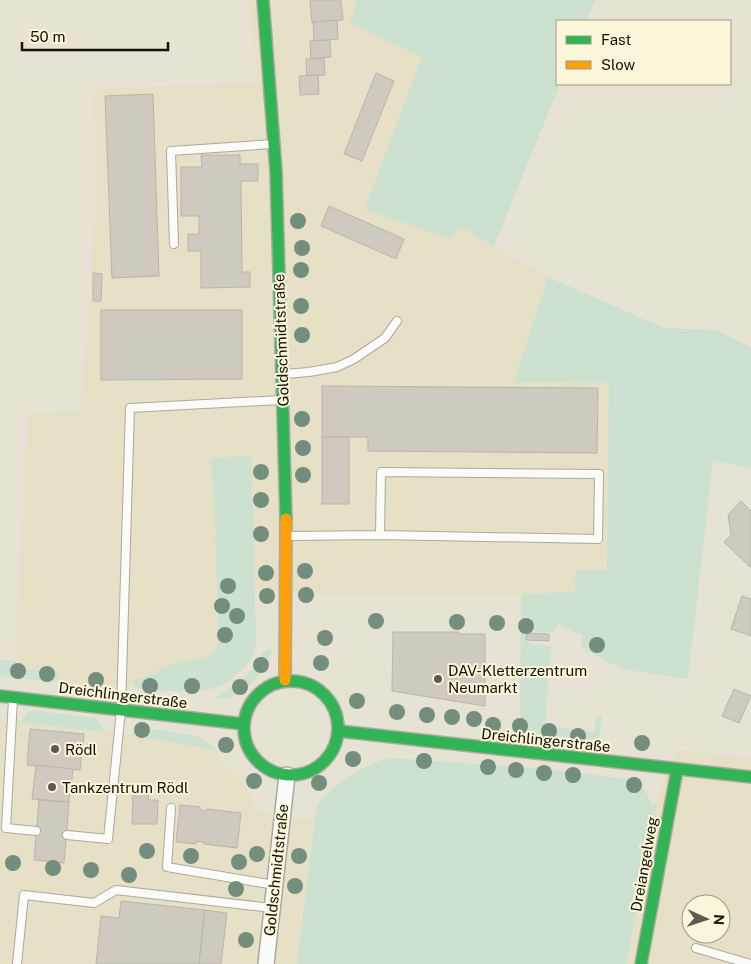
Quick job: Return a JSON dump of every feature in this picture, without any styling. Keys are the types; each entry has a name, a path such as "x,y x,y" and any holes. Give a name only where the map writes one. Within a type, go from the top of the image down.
{"street":[{"name":"Goldschmidtstraße","path":"263,0 275,144 286,536 285,680"},
{"path":"285,680 299,681 312,685 324,693 338,717 335,746 327,759 316,768 302,774 287,775 272,772 260,764 250,752 244,739 244,724 248,708 257,694 270,685 285,680"},
{"name":"Dreichlingerstraße","path":"0,696 244,724"},
{"name":"Dreichlingerstraße","path":"338,731 751,777"},
{"name":"Dreiangelweg","path":"641,964 677,770"},
{"name":"Goldschmidtstraße","path":"266,964 287,775"}],"lane":[{"path":"174,244 171,151 275,144"},
{"path":"282,374 337,367 354,359 385,338 397,321"},
{"path":"67,835 108,839 121,710 130,408 283,400"},
{"path":"286,536 380,535 598,539 599,474 381,472 380,535"},
{"path":"13,697 6,828 36,831"},
{"path":"171,808 167,867 275,886"},
{"path":"17,964 24,895 94,902 116,890 272,908"},
{"path":"696,948 750,964"}],"shaded area":[{"path":"249,0 357,0 351,23 422,57 365,209 461,227 548,277 514,382 609,382 607,570 576,571 575,592 521,594 320,594 255,592 255,651 249,661 227,681 213,688 200,691 14,678 28,413 80,412 88,325 95,207 94,89 258,83"},
{"path":"0,719 131,735 215,750 251,796 252,811 313,820 297,964 0,964"},
{"path":"678,750 751,758 751,964 626,964 657,803 664,779"}],"green space":[{"path":"357,0 595,0 586,20 556,20 556,85 560,85 494,246 461,227 449,239 365,209 422,57 350,23"},
{"path":"548,277 664,328 715,330 751,347 751,469 713,460 688,679 627,670 605,661 580,646 582,636 558,624 553,632 526,631 526,641 530,644 551,646 545,726 594,732 596,716 602,717 599,740 524,733 520,729 521,594 575,592 576,570 607,570 609,383 514,382"},
{"path":"251,456 256,635 254,652 237,674 212,689 164,691 136,688 132,680 142,678 170,665 213,654 219,644 211,458"},
{"path":"266,650 272,650 267,663 245,689 233,696 217,699 218,696 247,675"},
{"path":"0,660 15,661 15,668 59,672 57,682 0,676"},
{"path":"30,710 96,718 104,732 20,722"},
{"path":"140,727 197,736 204,739 215,750 131,735"},
{"path":"391,758 546,769 628,779 640,785 648,795 651,804 657,803 626,964 297,964 316,808 321,800 338,784 360,770 381,760"}],"building":[{"path":"310,0 341,0 343,20 312,23"},
{"path":"337,20 338,39 314,41 313,22"},
{"path":"330,40 331,57 311,59 310,41"},
{"path":"324,58 325,75 307,76 306,59"},
{"path":"376,73 394,81 362,161 344,154"},
{"path":"318,75 319,94 300,95 299,76"},
{"path":"153,94 159,276 112,278 105,96"},
{"path":"201,155 240,155 240,164 258,164 258,181 241,181 242,272 250,272 250,287 201,288 201,251 188,251 188,234 199,234 199,216 181,216 181,167 202,167"},
{"path":"329,206 404,239 396,259 321,226"},
{"path":"93,273 102,274 101,301 93,301"},
{"path":"101,310 242,310 242,379 101,380"},
{"path":"322,386 598,388 597,453 368,451 368,437 322,437"},
{"path":"322,437 349,437 349,504 322,504"},
{"path":"741,501 751,511 751,568 724,542 731,535 728,515"},
{"path":"742,596 751,599 751,636 731,629"},
{"name":"DAV-Kletterzentrum Neumarkt","path":"393,632 485,634 485,706 392,691"},
{"path":"527,633 549,634 549,641 526,640"},
{"path":"734,689 751,696 739,723 722,716"},
{"name":"Rödl","path":"30,729 84,734 80,770 27,765"},
{"name":"Tankzentrum Rödl","path":"36,765 73,769 69,802 32,799"},
{"path":"133,790 149,791 148,800 158,800 157,824 132,824"},
{"name":"Rödl","path":"39,800 69,802 64,863 34,860"},
{"path":"180,805 200,807 200,810 207,811 207,809 241,813 237,848 204,844 204,842 196,841 196,844 176,842"},
{"path":"121,901 205,910 199,964 96,964 101,916 119,918"},
{"path":"205,910 227,913 221,964 199,964"}],"traffic: fast":[{"path":"263,0 276,171 286,519"},
{"path":"291,681 309,684 324,695 335,710 338,728 335,746 324,761 309,772 291,775 273,772 258,761 247,746 244,728 247,710 258,695 273,684 291,681"},
{"path":"0,696 244,724"},
{"path":"339,731 751,777"},
{"path":"641,964 677,770"}],"traffic: slow":[{"path":"285,680 286,519"}],"place":[{"name":"DAV-Kletterzentrum Neumarkt","path":"438,679"},
{"name":"Rödl","path":"55,749"},
{"name":"Tankzentrum Rödl","path":"52,787"}]}
